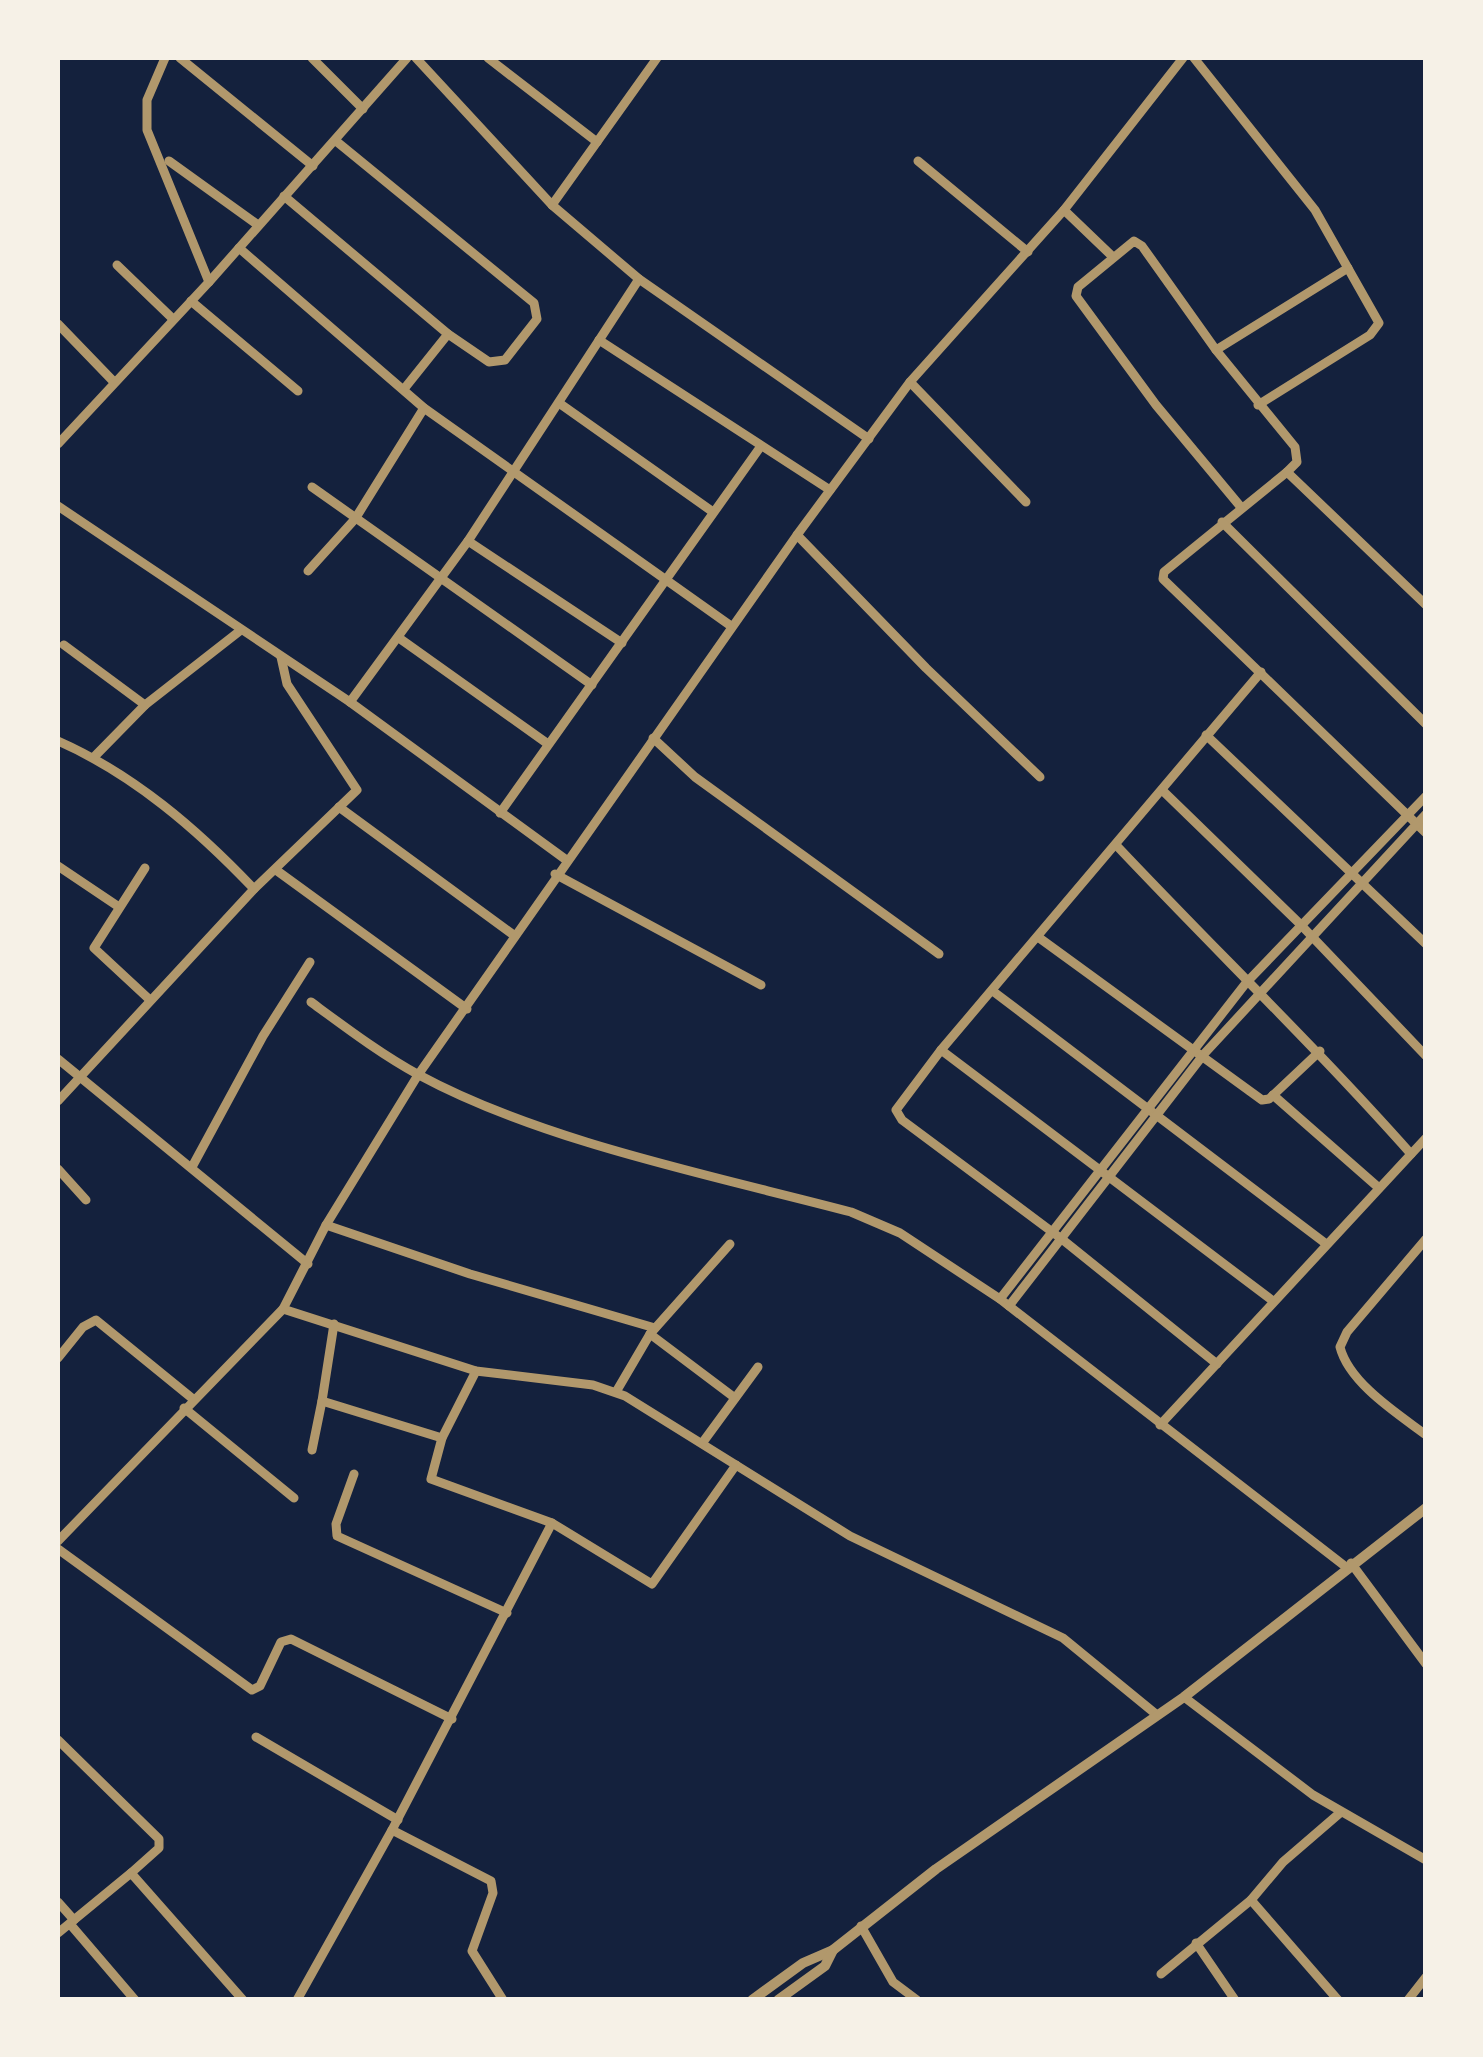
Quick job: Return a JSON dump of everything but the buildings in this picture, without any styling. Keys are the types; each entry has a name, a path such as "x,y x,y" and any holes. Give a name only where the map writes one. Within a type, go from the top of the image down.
{"street":[{"path":"166,58 147,100 147,130 209,282"},
{"path":"180,58 313,166"},
{"path":"312,58 362,109"},
{"path":"58,444 209,282 406,58"},
{"path":"416,58 552,205 639,279 868,438"},
{"path":"426,69 434,58"},
{"path":"488,58 597,142"},
{"path":"552,205 656,58"},
{"path":"452,1719 290,1639 281,1642 260,1686 252,1690 58,1545 184,1408 283,1310 326,1225 418,1075 565,859 797,534 910,382 1064,210 1183,58"},
{"path":"1194,58 1315,210 1378,318 1376,330 1258,406"},
{"path":"284,196 448,334 488,362 501,363 537,319 538,309 336,140"},
{"path":"169,161 258,225"},
{"path":"918,162 1028,252"},
{"path":"1064,210 1112,257"},
{"path":"1240,506 1079,302 1078,287 1132,242 1138,242 1258,406 1297,451 1296,462 1287,472 1240,506 1164,572 1163,579 1426,833"},
{"path":"239,248 424,408 731,626"},
{"path":"117,265 173,320"},
{"path":"1216,350 1348,268"},
{"path":"350,702 468,541 639,279"},
{"path":"191,301 298,391"},
{"path":"58,324 114,382"},
{"path":"404,389 448,334"},
{"path":"599,340 830,490"},
{"path":"910,382 1026,502"},
{"path":"559,403 712,512"},
{"path":"308,571 356,519 424,408"},
{"path":"500,813 761,446"},
{"path":"1287,472 1426,605"},
{"path":"312,487 592,685"},
{"path":"58,506 350,702 565,859"},
{"path":"1222,522 1426,724"},
{"path":"797,534 926,668 1040,777"},
{"path":"468,541 622,643"},
{"path":"94,757 144,705 240,630"},
{"path":"399,638 548,744"},
{"path":"64,645 144,705"},
{"path":"58,1101 254,889 357,787 292,693 283,675 282,657"},
{"path":"1217,1364 1063,1240 899,1116 897,1106 1260,672"},
{"path":"1206,736 1426,944"},
{"path":"653,738 695,777 939,954"},
{"path":"58,741 94,757 149,794 254,889"},
{"path":"1162,790 1300,924 1426,1056"},
{"path":"1152,1113 1194,1048 1246,983 1426,796"},
{"path":"339,807 515,936"},
{"path":"1005,1303 1051,1231 1104,1174 1152,1113 1426,814"},
{"path":"1117,846 1246,983 1320,1051 1410,1154"},
{"path":"58,866 119,907"},
{"path":"145,868 96,942 94,951 150,1000"},
{"path":"276,870 466,1008"},
{"path":"555,874 761,984"},
{"path":"1038,937 1204,1054 1260,1099 1268,1100 1320,1051"},
{"path":"192,1167 310,962"},
{"path":"994,992 1325,1243"},
{"path":"312,1002 418,1075 477,1102 604,1145 867,1217 922,1246 1005,1303 1348,1565 1424,1658"},
{"path":"941,1050 1272,1301"},
{"path":"58,1059 308,1264"},
{"path":"1273,1095 1378,1188"},
{"path":"1160,1425 1426,1138"},
{"path":"58,1170 86,1200"},
{"path":"1005,1303 1063,1240 1104,1174"},
{"path":"326,1225 653,1331 735,1398"},
{"path":"1426,1239 1347,1332 1340,1347 1349,1366 1376,1394 1426,1434"},
{"path":"616,1392 653,1331 730,1244"},
{"path":"283,1310 476,1371 616,1392 703,1442 850,1536 1062,1638 1157,1716"},
{"path":"58,1358 83,1327 96,1320 193,1399"},
{"path":"312,1450 334,1324"},
{"path":"703,1442 758,1367"},
{"path":"476,1371 442,1438 431,1475 436,1483 552,1523 652,1584 736,1465"},
{"path":"322,1402 442,1438"},
{"path":"184,1408 294,1498"},
{"path":"354,1474 336,1524 338,1536 507,1614"},
{"path":"752,2000 803,1963 833,1950 1184,1697 1348,1565 1426,1508"},
{"path":"298,2000 452,1719 552,1523"},
{"path":"1184,1697 1245,1747 1341,1812 1426,1860"},
{"path":"256,1737 398,1820"},
{"path":"58,1740 160,1841 159,1848 58,1933"},
{"path":"1160,1974 1251,1900 1283,1862 1341,1812"},
{"path":"392,1830 491,1881 493,1892 472,1951 503,2000"},
{"path":"131,1873 243,2000"},
{"path":"1251,1900 1338,2000"},
{"path":"58,1902 134,2000"},
{"path":"862,1926 893,1982 917,2000"},
{"path":"1196,1943 1235,2000"},
{"path":"778,2000 825,1966 833,1950"},
{"path":"1408,2000 1426,1977"}]}
